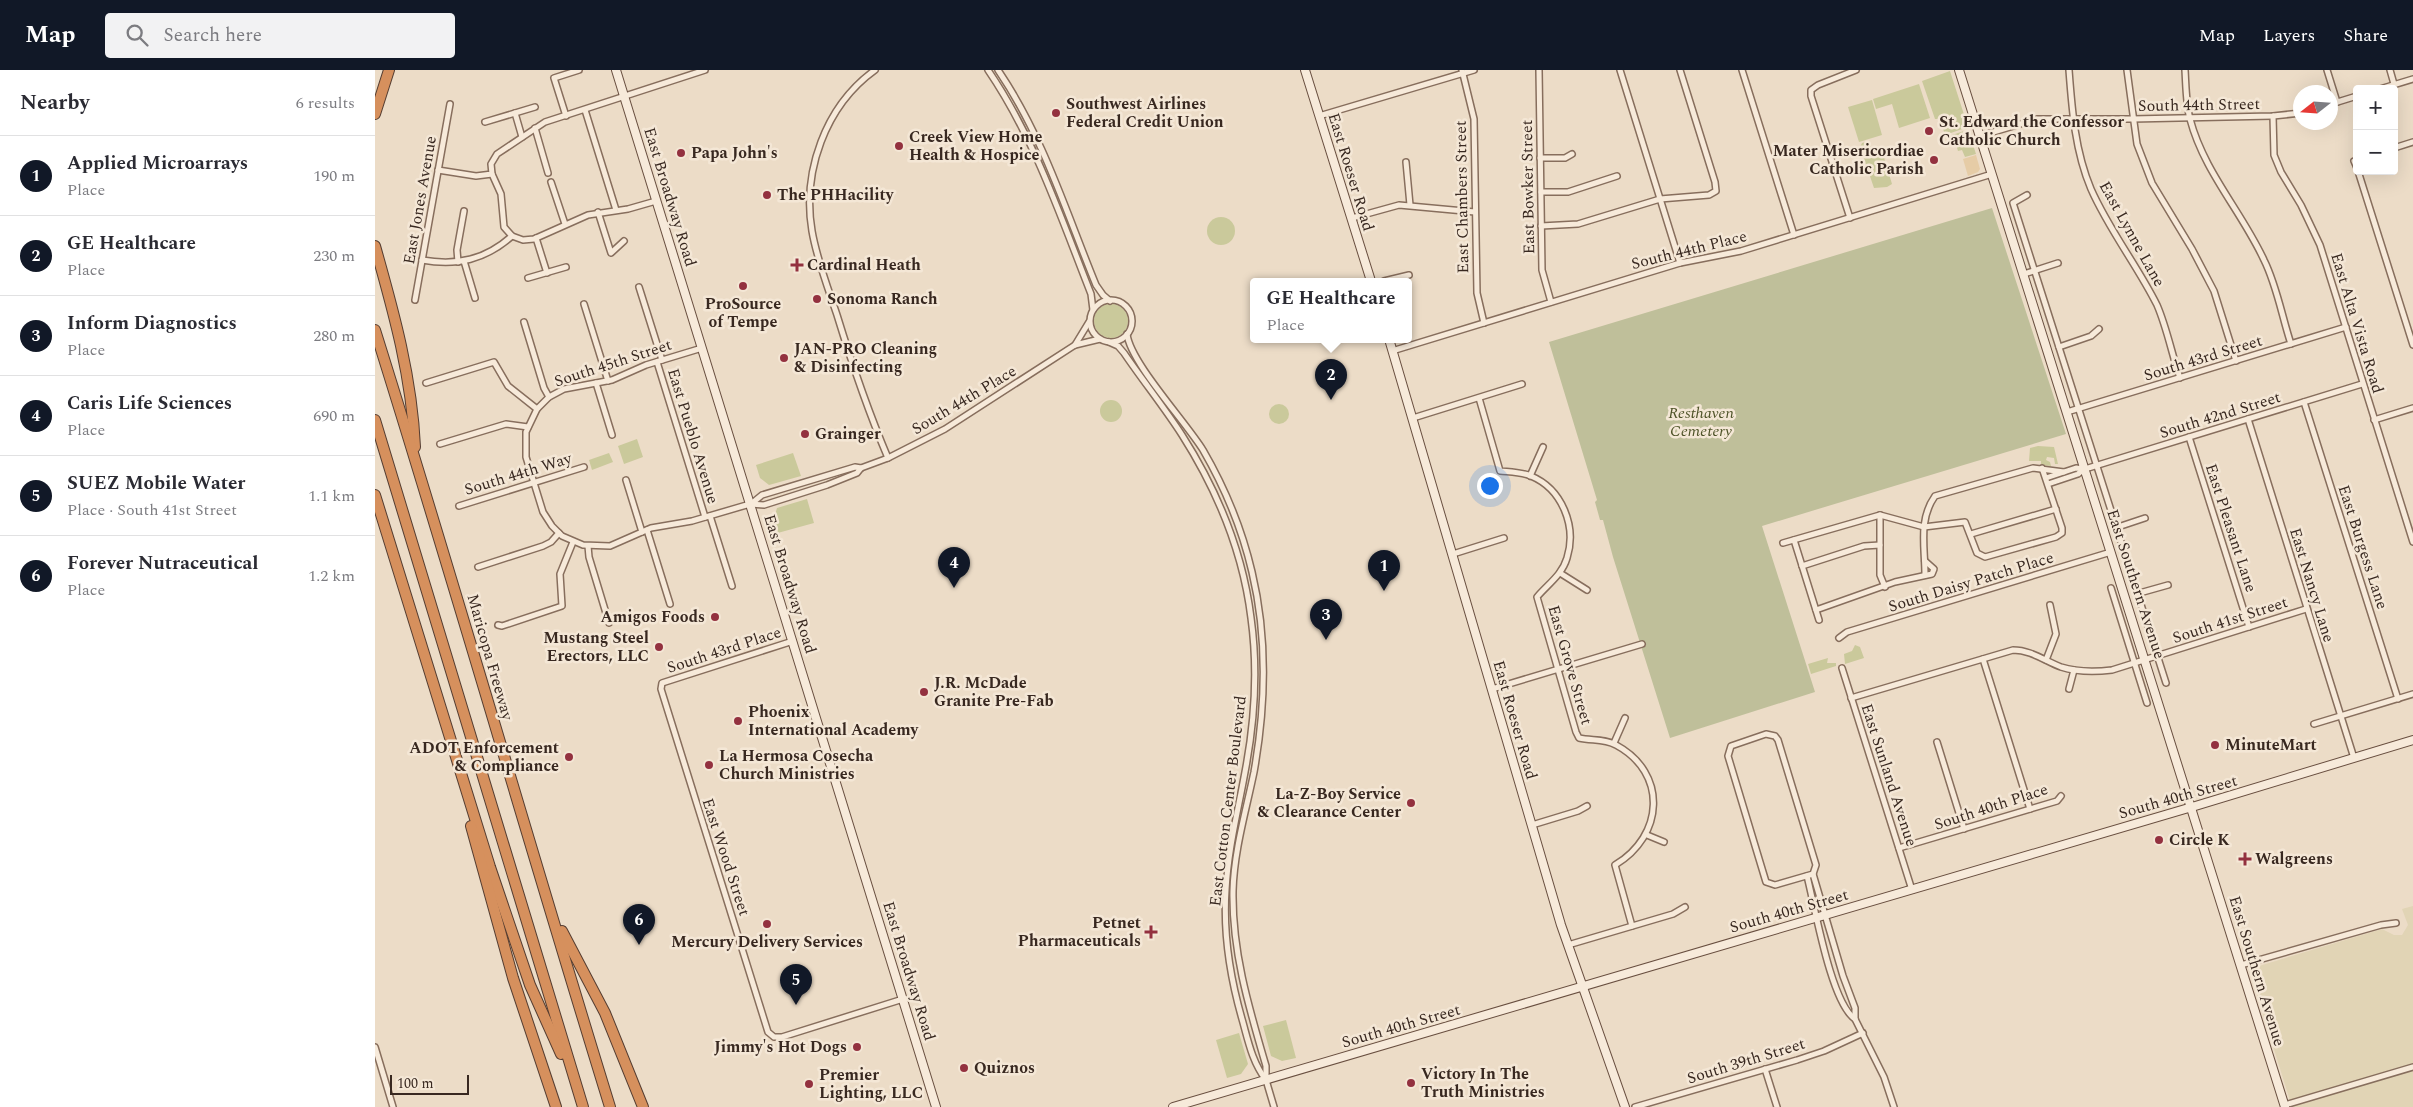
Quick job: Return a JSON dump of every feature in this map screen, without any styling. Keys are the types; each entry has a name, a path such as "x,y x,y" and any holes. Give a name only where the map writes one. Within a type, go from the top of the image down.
{"highway":[{"path":"375,114 389,70"},
{"path":"375,246 400,334 414,412 416,463"},
{"name":"Maricopa Freeway","path":"375,330 453,579 548,905 610,1107"},
{"path":"375,420 582,1104"},
{"path":"375,495 530,985 582,1104"},
{"path":"454,749 463,799 513,978 556,1107"},
{"path":"548,905 556,916 566,941 605,1013 643,1107"}],"main road":[{"name":"East Broadway Road","path":"616,70 936,1107"},
{"name":"East Roeser Road","path":"1305,70 1370,278"},
{"name":"East Southern Avenue","path":"1959,70 2285,1106"},
{"name":"East Roeser Road","path":"1390,343 1531,825 1568,945 1625,1107"},
{"name":"South 40th Street","path":"1173,1107 1912,890 2413,740"}],"street":[{"path":"566,116 554,78 579,70"},
{"path":"656,201 598,212 565,224 536,238 523,240 513,236 503,224 501,198 491,166 495,156 535,128 624,96 705,70"},
{"path":"875,70 854,88 842,102 826,130 815,160 809,199 815,244 849,354 888,458"},
{"path":"989,70 1033,148 1063,220 1091,294 1093,310 1090,321 1093,332 1100,339"},
{"name":"East Cotton Center Boulevard","path":"998,70 1040,145 1099,290 1110,301 1120,303 1129,312 1131,324 1127,334 1129,344 1135,356 1188,428 1217,476 1240,528 1257,592 1263,642 1264,695 1261,728 1238,850 1233,888 1233,918 1241,976 1266,1066 1266,1080"},
{"path":"1319,116 1474,70"},
{"name":"East Bowker Street","path":"1539,70 1542,270 1551,302"},
{"path":"1620,70 1680,263"},
{"path":"1541,226 1578,224 1660,198 1709,195 1716,191 1715,182 1680,70"},
{"path":"1741,70 1794,235"},
{"path":"1850,218 1811,96 1811,90 1818,85 1856,70"},
{"name":"East Lynne Lane","path":"2069,70 2073,119 2081,159 2091,189 2157,307 2180,378"},
{"path":"2127,70 2132,119 2137,144 2152,183 2193,250 2214,291 2236,361"},
{"path":"2185,70 2190,118 2200,147 2215,178 2249,230 2266,263 2291,344"},
{"path":"2327,70 2332,85"},
{"path":"2390,70 2395,84"},
{"name":"East Chambers Street","path":"1462,72 1474,119 1477,293 1484,323"},
{"path":"2392,85 2413,78"},
{"path":"2338,102 2353,97"},
{"name":"East Jones Avenue","path":"415,300 450,104"},
{"path":"485,122 535,107"},
{"path":"585,110 616,210"},
{"path":"515,113 523,137"},
{"name":"South 44th Street","path":"1980,136 2037,119 2190,118 2293,114"},
{"name":"East Alta Vista Road","path":"2273,116 2274,155 2281,172 2301,204 2320,245 2413,542"},
{"path":"535,128 548,173"},
{"path":"2398,147 2413,144"},
{"path":"1540,158 1565,158 1572,154"},
{"path":"1406,162 1410,205"},
{"path":"438,170 477,176 492,174"},
{"name":"South 44th Place","path":"1393,351 1680,263 1741,251 1992,174"},
{"path":"2359,175 2413,345"},
{"path":"1541,192 1568,192 1617,176"},
{"path":"551,182 565,224"},
{"name":"East Southern Avenue","path":"2027,195 2013,203 2156,658 2166,683"},
{"path":"1351,218 1388,207 1410,205 1475,212"},
{"path":"458,262 457,250 464,211"},
{"path":"598,212 611,253 624,241"},
{"path":"1063,220 1070,226 1079,251 1087,261"},
{"path":"422,260 441,263 464,262 490,253 513,236"},
{"path":"536,238 547,272"},
{"path":"464,262 475,298"},
{"path":"2024,274 2058,263"},
{"path":"528,278 566,267"},
{"path":"1396,278 1409,275"},
{"name":"East Pueblo Avenue","path":"639,287 659,361 707,516 732,586"},
{"path":"1093,310 1101,303 1110,301"},
{"path":"584,304 608,381"},
{"name":"South 44th Place","path":"1075,345 1090,321"},
{"path":"523,322 544,388 549,397"},
{"name":"South 43rd Street","path":"2067,412 2346,327"},
{"path":"2059,347 2091,336 2099,329"},
{"path":"1109,342 1119,340 1127,334"},
{"name":"South 44th Place","path":"750,504 764,494 855,467 861,468 888,458 979,408 1075,345 1100,339"},
{"name":"East Cotton Center Boulevard","path":"1100,339 1118,346 1124,353 1194,454 1216,496 1231,532 1247,591 1254,647 1255,696 1253,726 1230,850 1225,923 1230,967 1240,1011 1257,1068 1266,1080"},
{"name":"South 45th Street","path":"528,427 537,410 549,397 568,388 608,381 659,361 702,348"},
{"path":"426,383 494,362 507,386 537,410"},
{"path":"596,383 612,435"},
{"path":"1413,418 1522,384"},
{"name":"South 42nd Street","path":"2047,481 2078,474 2085,469 2362,384"},
{"name":"East Grove Street","path":"1479,398 1500,471 1530,476 1544,484 1556,496 1567,514 1571,536 1567,558 1560,573 1537,597 1579,738 1598,739 1614,743 1631,754 1645,770 1653,794 1653,818 1647,835 1630,856 1615,865 1632,926"},
{"name":"East Burgess Lane","path":"2304,402 2398,699"},
{"path":"2374,420 2413,408"},
{"name":"East Nancy Lane","path":"2248,419 2354,758"},
{"path":"440,444 506,424 528,427"},
{"name":"South 44th Place","path":"528,427 525,452 543,512 559,533 573,542 588,546 614,545 645,531 750,504 764,505 827,485 857,473 861,468"},
{"name":"East Pleasant Lane","path":"2189,437 2249,627"},
{"path":"1530,476 1543,447"},
{"name":"South 44th Way","path":"459,506 584,467"},
{"path":"1783,543 1879,515 1923,527 1965,522 1979,555 1987,557 2058,536 2062,533 2042,468 2030,469 1935,496 1926,508 1923,527 1925,575"},
{"name":"South 42nd Street","path":"2042,468 2064,472"},
{"name":"South 42nd Street","path":"2047,481 2076,468 2085,469"},
{"path":"626,480 670,604"},
{"path":"1971,534 2056,509"},
{"path":"1879,515 1880,575 1885,587"},
{"path":"2115,528 2145,518"},
{"path":"478,567 547,544 559,533"},
{"path":"1453,554 1504,538"},
{"path":"1794,540 1819,620"},
{"path":"498,625 502,626 562,606 560,574 573,542"},
{"path":"1802,566 1864,546 1880,545"},
{"path":"588,546 589,557 609,623"},
{"name":"South Daisy Patch Place","path":"1839,638 1847,632 2111,552"},
{"path":"1816,610 1933,572 1934,569 1925,561"},
{"name":"East Grove Street","path":"1560,573 1587,590"},
{"path":"2136,594 2168,584"},
{"name":"East Southern Avenue","path":"2111,588 2147,703"},
{"path":"2045,660 2056,634 2050,605"},
{"name":"South 41st Street","path":"1851,698 2018,650 2029,652 2074,670 2102,672 2156,658 2306,609"},
{"name":"South 43rd Place","path":"662,683 793,641"},
{"path":"1492,688 1641,644"},
{"path":"1983,659 2030,809"},
{"name":"East Sunland Avenue","path":"1843,668 1912,890"},
{"path":"2069,689 2074,670"},
{"name":"East Wood Street","path":"662,683 661,689 765,1025 774,1037 782,1037 903,999"},
{"path":"2315,724 2413,694"},
{"path":"1614,743 1625,718"},
{"path":"1814,872 1807,876 1769,884 1766,882 1742,805 1728,750 1731,746 1766,734 1775,736 1816,865 1814,872 1821,916 1838,992 1848,1014 1855,1018"},
{"path":"1937,742 1965,829"},
{"name":"South 40th Place","path":"1899,848 2057,801 2061,796"},
{"path":"1531,825 1578,811 1587,806"},
{"path":"1647,835 1664,842"},
{"path":"1807,876 1855,1008 1855,1018 1884,1077 1894,1107"},
{"path":"1811,890 1817,888"},
{"path":"1568,945 1673,914 1685,907"},
{"path":"2241,965 2381,925 2396,923"},
{"name":"South 39th Street","path":"1635,1107 1824,1051 1863,1033"},
{"path":"375,1047 393,1107"},
{"path":"2285,1106 2413,1068"},
{"path":"1765,1069 1777,1107"},
{"path":"1266,1080 1274,1107"}],"shaded area":[{"path":"2413,906 2413,1107 2292,1107 2249,969 2382,929 2394,935 2402,935 2408,925 2402,909"}],"green space":[{"path":"1950,71 1968,127 1945,135 1940,119 1935,119 1922,81"},
{"path":"1919,84 1930,118 1899,128 1892,104 1876,109 1873,99"},
{"path":"1872,100 1882,135 1859,142 1848,107"},
{"path":"1964,131 1969,132 1976,154 1965,157 1962,150 1958,151 1955,141 1950,142 1949,136"},
{"path":"1869,141 1873,153 1882,151 1892,184 1887,187 1874,188 1860,147 1862,143"},
{"name":"Resthaven Cemetery","path":"1992,208 2066,434 1762,526 1815,692 1670,738 1603,520 1600,520 1595,502 1597,500 1549,342"},
{"path":"1221,217 1231,221 1235,231 1231,241 1221,245 1211,241 1207,231 1211,221"},
{"path":"1111,304 1123,309 1128,321 1123,333 1111,338 1099,333 1094,321 1099,309"},
{"path":"1111,400 1119,403 1122,411 1119,419 1111,422 1103,419 1100,411 1103,403"},
{"path":"1279,404 1286,407 1289,414 1286,421 1279,424 1272,421 1269,414 1272,407"},
{"path":"637,439 643,457 624,464 618,446"},
{"path":"2038,446 2054,447 2058,464 2055,464 2054,458 2047,457 2046,460 2050,462 2051,466 2041,465 2041,461 2029,461 2030,448"},
{"path":"609,453 613,462 592,470 589,460"},
{"path":"793,453 801,476 769,485 760,478 756,465"},
{"path":"807,499 814,523 774,534 770,520 774,518 777,508"},
{"path":"1855,645 1860,647 1864,658 1845,664 1844,654 1852,651"},
{"path":"1828,658 1827,663 1836,663 1836,666 1811,674 1808,664"},
{"path":"1286,1020 1296,1058 1282,1061 1271,1056 1263,1026"},
{"path":"1239,1033 1248,1064 1241,1074 1227,1078 1216,1040"}],"sand":[{"path":"1976,155 1980,169 1978,172 1968,176 1963,159"}],"place":[{"name":"Southwest Airlines Federal Credit Union","path":"1056,113"},
{"name":"St. Edward the Confessor Catholic Church","path":"1929,131"},
{"name":"Creek View Home Health & Hospice","path":"899,146"},
{"name":"Papa John's","path":"681,153"},
{"name":"Mater Misericordiae Catholic Parish","path":"1934,160"},
{"name":"The PHHacility","path":"767,195"},
{"name":"Cardinal Heath","path":"797,265"},
{"name":"ProSource of Tempe","path":"743,286"},
{"name":"Sonoma Ranch","path":"817,299"},
{"name":"JAN-PRO Cleaning & Disinfecting","path":"784,358"},
{"name":"GE Healthcare","path":"1331,400"},
{"name":"Grainger","path":"805,434"},
{"name":"Caris Life Sciences","path":"954,588"},
{"name":"Applied Microarrays","path":"1384,591"},
{"name":"Amigos Foods","path":"715,617"},
{"name":"Inform Diagnostics","path":"1326,640"},
{"name":"Mustang Steel Erectors, LLC","path":"659,647"},
{"name":"J.R. McDade Granite Pre-Fab","path":"924,692"},
{"name":"Phoenix International Academy","path":"738,721"},
{"name":"MinuteMart","path":"2215,745"},
{"name":"ADOT Enforcement & Compliance","path":"569,757"},
{"name":"La Hermosa Cosecha Church Ministries","path":"709,765"},
{"name":"La-Z-Boy Service & Clearance Center","path":"1411,803"},
{"name":"Circle K","path":"2159,840"},
{"name":"Walgreens","path":"2245,859"},
{"name":"Mercury Delivery Services","path":"767,924"},
{"name":"Petnet Pharmaceuticals","path":"1151,932"},
{"name":"Forever Nutraceutical","path":"639,945"},
{"name":"SUEZ Mobile Water","path":"796,1005"},
{"name":"Jimmy's Hot Dogs","path":"857,1047"},
{"name":"Quiznos","path":"964,1068"},
{"name":"Victory In The Truth Ministries","path":"1411,1083"},
{"name":"Premier Lighting, LLC","path":"809,1084"}]}
